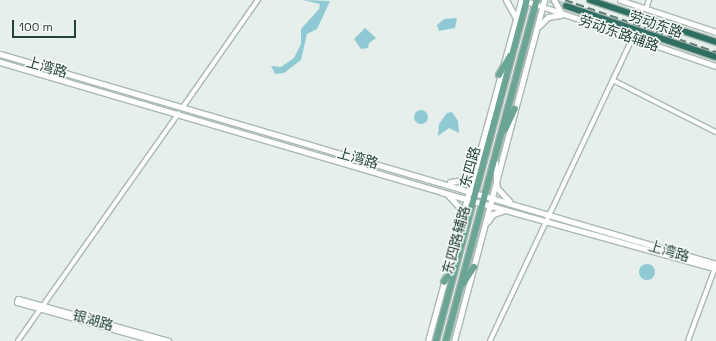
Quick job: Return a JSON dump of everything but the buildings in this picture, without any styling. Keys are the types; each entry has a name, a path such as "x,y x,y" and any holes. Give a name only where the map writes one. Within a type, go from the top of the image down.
{"highway":[{"name":"劳动东路","path":"590,0 716,42"},
{"name":"劳动东路","path":"566,6 716,57"}],"main road":[{"path":"506,0 516,19 517,38"},
{"name":"东四路辅路","path":"428,341 499,75 516,19 524,0"},
{"name":"劳动东路辅路","path":"524,0 537,2 543,7 568,16 716,66"},
{"name":"东四路","path":"436,341 517,38 524,0"},
{"name":"东四路辅路","path":"454,341 544,0"},
{"path":"554,0 561,13"},
{"path":"620,0 716,32"},
{"name":"东四路","path":"446,341 537,2"},
{"path":"536,33 548,17 568,16"},
{"path":"499,75 514,49"},
{"name":"上湾路","path":"0,54 445,182 716,267"},
{"name":"上湾路","path":"0,62 441,192 716,267"},
{"path":"500,139 516,109"},
{"path":"495,159 496,180 499,192 515,204"},
{"path":"445,182 467,178 475,166"},
{"path":"441,192 456,203 462,217 464,235"},
{"path":"484,228 493,214 509,210"},
{"path":"444,282 457,260"},
{"path":"461,288 474,266"},
{"name":"银湖路","path":"17,301 168,341"},
{"name":"银湖路","path":"42,307 156,341"}],"street":[{"path":"183,107 258,0"},
{"path":"646,9 649,0"},
{"path":"490,341 633,37"},
{"path":"613,80 716,132"},
{"path":"18,341 178,114"},
{"path":"688,341 716,267"}],"water":[{"path":"303,0 330,1 317,29 307,34 301,60 284,73 275,74 271,66 281,67 294,58 301,44 301,29 319,9 320,4"},
{"path":"457,18 455,28 439,31 437,25 444,19"},
{"path":"365,28 376,38 369,43 368,48 361,49 354,39"},
{"path":"421,110 426,112 428,117 426,122 421,124 416,122 414,117 416,112"},
{"path":"452,112 458,121 459,133 449,128 438,136 439,124 447,113"},
{"path":"647,264 653,266 655,272 653,278 647,280 641,278 639,272 641,266"}],"tunnel":[{"path":"549,0 566,6"}],"railway":[{"path":"565,0 716,52"}]}
